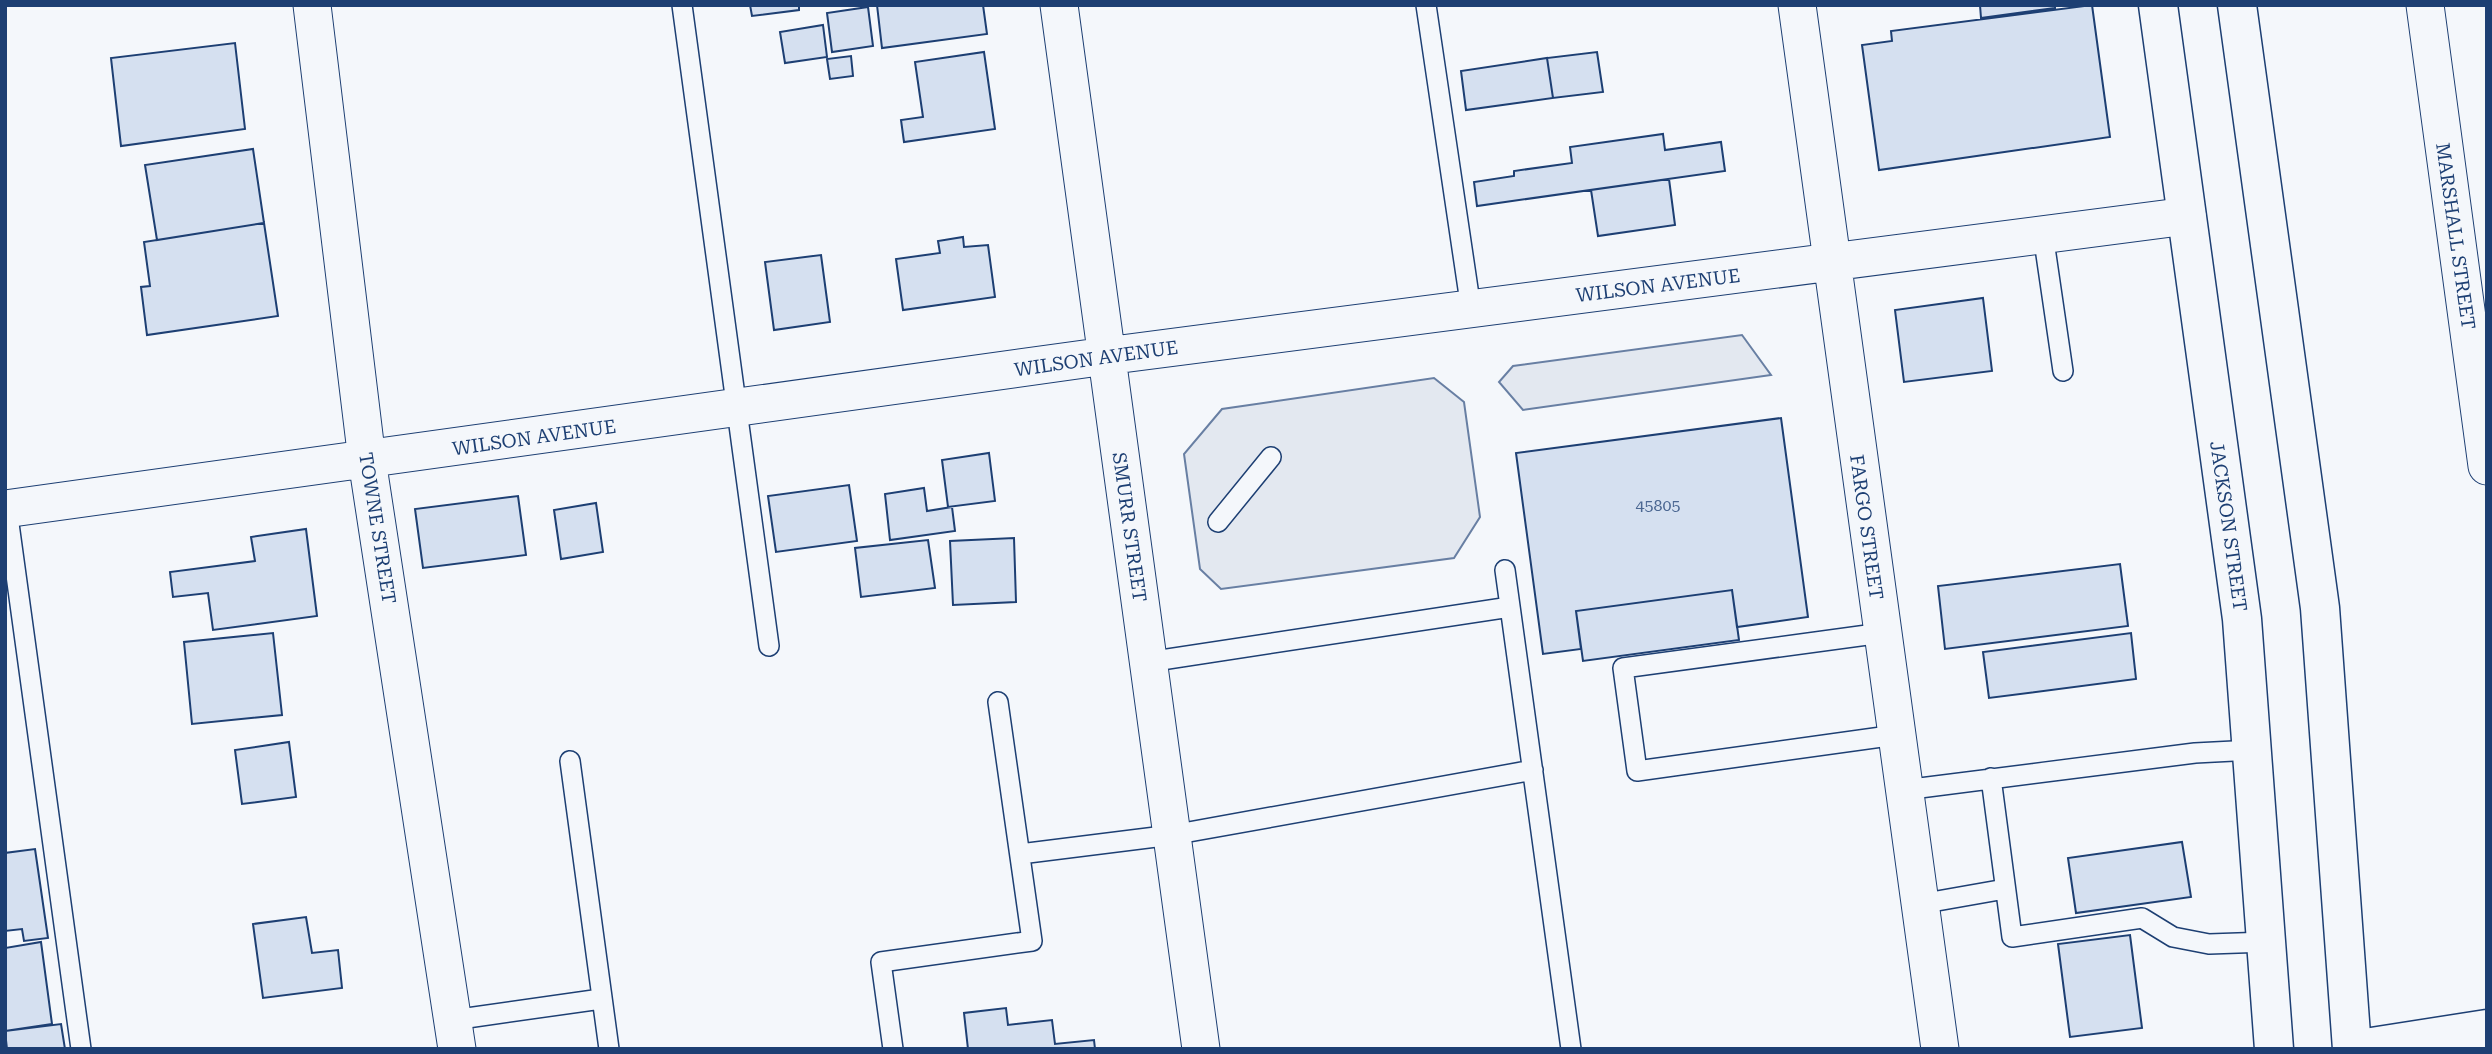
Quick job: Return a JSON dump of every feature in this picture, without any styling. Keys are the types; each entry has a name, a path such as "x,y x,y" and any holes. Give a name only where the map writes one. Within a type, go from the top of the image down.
{"main road":[{"name":"JACKSON STREET","path":"2158,5 2242,619 2274,1049"},
{"path":"2237,5 2320,608 2352,1049"},
{"path":"2359,1049 2487,1030"}],"street":[{"name":"TOWNE STREET","path":"312,5 367,460 455,1034"},
{"name":"SMURR STREET","path":"1059,5 1201,1049"},
{"name":"FARGO STREET","path":"1797,5 1830,263 1940,1049"},
{"name":"MARSHALL STREET","path":"2425,5 2487,466"},
{"name":"WILSON AVENUE","path":"6,504 367,460 1106,356 2187,216"}],"lane":[{"path":"682,5 769,646"},
{"path":"1426,5 1471,309"},
{"path":"2043,234 2063,371"},
{"path":"1218,522 1271,457"},
{"path":"6,504 81,1049"},
{"path":"1505,570 1571,1049"},
{"path":"1148,662 1510,607"},
{"path":"1882,633 1623,668 1637,771 1896,735"},
{"path":"893,1049 881,962 1032,941 999,702"},
{"path":"1904,790 2195,753 2253,750"},
{"path":"570,761 608,1049"},
{"path":"1020,854 1172,835 1533,770"},
{"path":"1991,778 2012,937 2142,918 2173,937 2209,944 2267,942"},
{"path":"1920,904 2005,889"},
{"path":"455,1034 601,999"}],"shaded area":[{"path":"1742,335 1771,375 1523,410 1499,382 1513,366"},
{"path":"1434,378 1464,402 1480,517 1454,558 1221,589 1200,569 1184,454 1222,409"}],"building":[{"path":"750,5 799,5 799,10 752,16"},
{"path":"877,5 983,5 987,34 882,48"},
{"path":"1980,5 2055,5 2055,8 1981,18"},
{"path":"2092,5 2110,137 1879,170 1862,45 1892,41 1891,31"},
{"path":"868,7 873,46 832,52 827,13"},
{"path":"823,25 827,57 785,63 780,32"},
{"path":"235,43 245,129 121,146 111,58"},
{"path":"984,52 995,129 904,142 901,120 923,117 915,62"},
{"path":"1597,52 1603,92 1553,98 1547,58"},
{"path":"851,56 853,76 830,79 827,59"},
{"path":"1547,58 1553,98 1466,110 1461,71"},
{"path":"1663,134 1665,150 1721,142 1725,171 1477,206 1474,182 1514,176 1514,171 1572,163 1570,147"},
{"path":"253,149 264,223 157,240 145,165"},
{"path":"1669,179 1675,225 1598,236 1591,190"},
{"path":"264,223 278,316 147,335 141,287 150,286 144,242"},
{"path":"963,237 964,247 988,245 995,297 903,310 896,259 940,253 938,241"},
{"path":"821,255 830,322 774,330 765,262"},
{"path":"1983,298 1992,371 1904,382 1895,310"},
{"path":"1781,418 1808,617 1737,627 1732,590 1576,611 1581,649 1543,654 1516,453"},
{"path":"989,453 995,501 948,507 942,460"},
{"path":"849,485 857,541 776,552 768,496"},
{"path":"924,488 927,511 952,507 955,531 890,540 885,494"},
{"path":"518,496 526,555 423,568 415,509"},
{"path":"596,503 603,552 561,559 554,510"},
{"path":"306,529 317,616 213,630 208,593 173,597 170,572 255,561 251,537"},
{"path":"1014,538 1016,602 953,605 950,541"},
{"path":"928,540 935,588 861,597 855,548"},
{"path":"2120,564 2128,626 1945,649 1938,586"},
{"path":"1732,590 1739,640 1583,661 1576,611"},
{"path":"273,633 282,715 192,724 184,642"},
{"path":"2131,633 2136,679 1989,698 1983,652"},
{"path":"289,742 296,797 242,804 235,750"},
{"path":"2182,842 2191,897 2076,913 2068,858"},
{"path":"35,849 48,938 24,941 22,929 5,931 5,853"},
{"path":"306,917 312,953 338,950 342,988 263,998 253,924"},
{"path":"2130,935 2142,1028 2070,1037 2058,944"},
{"path":"41,942 52,1024 5,1031 5,948"},
{"path":"1006,1008 1008,1025 1052,1020 1055,1044 1094,1040 1095,1049 968,1049 964,1013"},
{"path":"61,1024 65,1049 7,1049 5,1031"}]}
